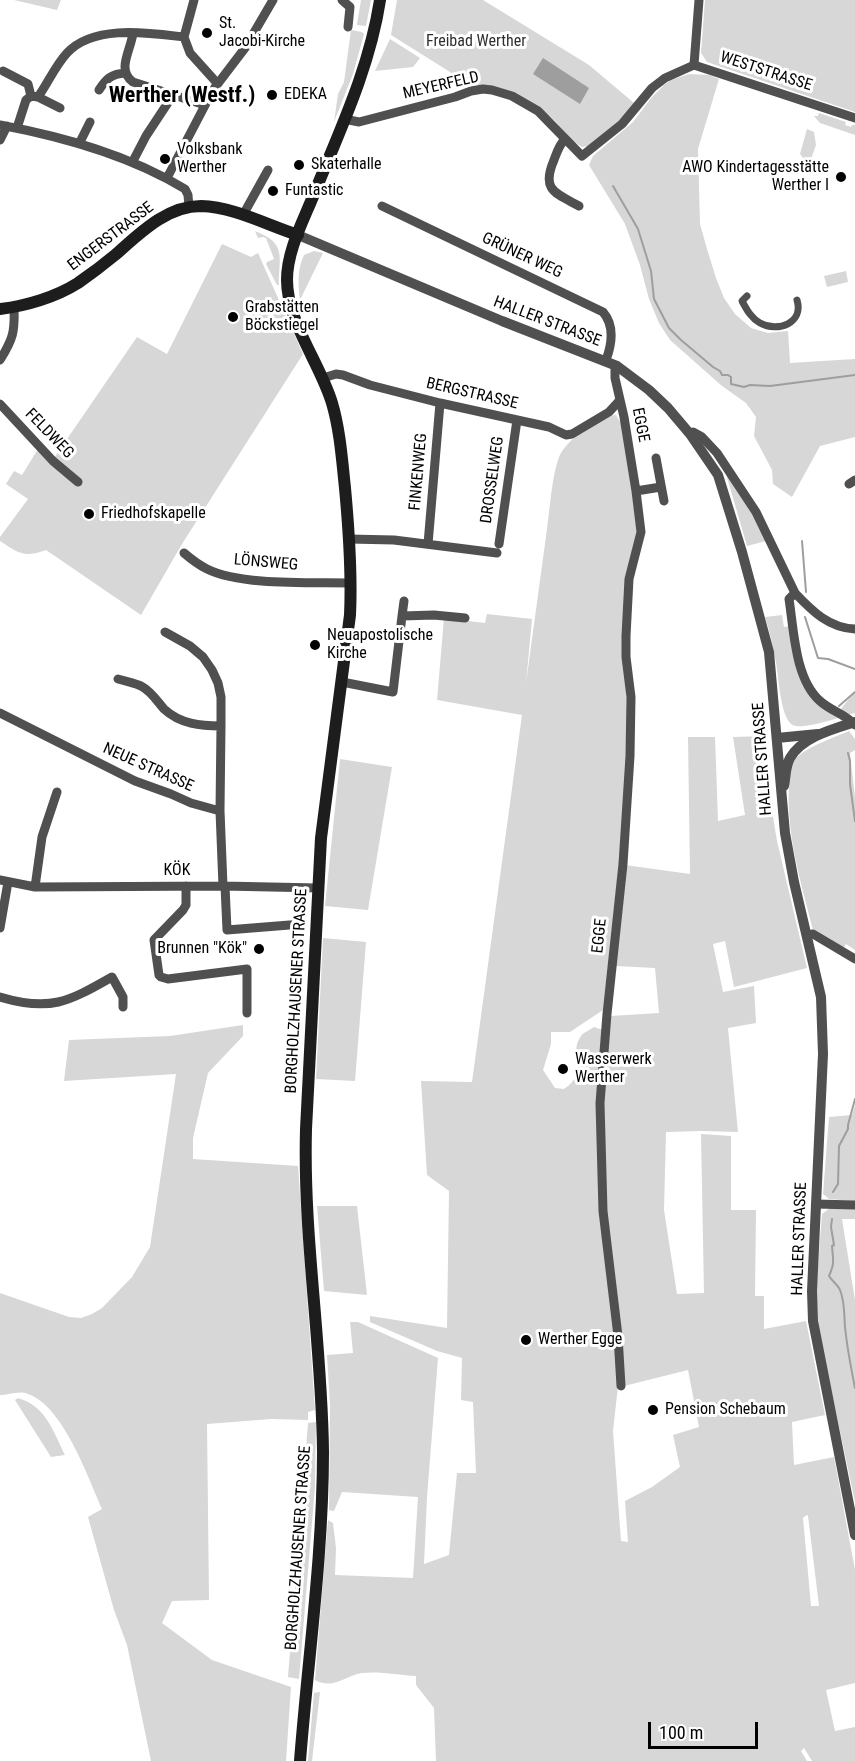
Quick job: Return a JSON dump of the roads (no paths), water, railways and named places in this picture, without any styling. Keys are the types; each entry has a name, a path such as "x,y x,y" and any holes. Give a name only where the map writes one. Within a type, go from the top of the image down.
{"main road":[{"name":"BORGHOLZHAUSENER STRASSE","path":"300,1761 323,1454 319,1353 306,1173 308,1083 321,838 350,615 351,583 344,476 336,417 323,378 298,326 289,298 287,281 288,264 298,235 365,61 380,0"},
{"name":"ENGERSTRASSE","path":"0,309 42,299 76,284 99,268 152,223 189,207 215,208 243,215 298,235"}],"street":[{"path":"194,0 184,36 190,52 217,83"},
{"path":"167,178 217,83 245,48 273,0"},
{"path":"342,0 351,7 348,27"},
{"name":"WESTSTRASSE","path":"699,0 694,65 855,118"},
{"path":"0,140 26,100 35,96 64,57 76,45 96,36 133,33 184,36"},
{"path":"133,33 125,63 125,73 133,82 205,105"},
{"name":"MEYERFELD","path":"344,119 359,122 483,89 505,93 538,111 580,155 584,155 622,123 652,88 664,78 694,65"},
{"path":"3,71 28,84 35,96 60,108"},
{"path":"99,90 110,76 125,73"},
{"path":"133,161 146,136 173,95"},
{"path":"79,144 90,122"},
{"path":"8,126 79,144 133,161 185,189 189,207"},
{"path":"565,139 550,168 548,180 557,194 579,206"},
{"path":"243,215 268,170"},
{"name":"GRÜNER WEG","path":"382,206 603,312 609,321 612,337 606,360"},
{"name":"HALLER STRASSE","path":"298,235 502,321 617,366 662,402 690,434 718,475 769,652 784,833 822,997 824,1054 812,1291 813,1321 855,1535"},
{"path":"747,296 742,301 752,317 762,324 776,327 786,326 796,317 799,307 797,300"},
{"path":"0,360 12,339 15,326 14,307"},
{"name":"EGGE","path":"617,366 615,373 636,490 640,532 629,579 626,657 631,697 630,756 623,864 600,1103 603,1211 618,1336 621,1386"},
{"name":"BERGSTRASSE","path":"323,378 336,374 343,375 370,385 549,427 569,435 609,412 620,400"},
{"name":"FINKENWEG","path":"428,544 440,403"},
{"name":"FELDWEG","path":"0,404 53,461 78,482"},
{"path":"609,412 624,417"},
{"name":"DROSSELWEG","path":"428,544 498,549 517,420"},
{"path":"690,434 696,433 710,444 756,512 795,593 804,604 827,621 844,628 855,629"},
{"name":"EGGE","path":"656,459 664,501"},
{"path":"636,490 661,487"},
{"path":"349,539 394,540 428,544"},
{"name":"LÖNSWEG","path":"184,553 208,570 228,576 260,581 351,583"},
{"path":"795,593 789,599 804,679 809,689 820,701 855,724"},
{"path":"342,682 393,692 404,601"},
{"path":"402,616 434,615 465,618"},
{"path":"165,632 190,646 203,657 212,670 221,696 220,812 226,930 302,924"},
{"path":"118,679 140,685 167,711 182,720 194,725 221,726"},
{"name":"NEUE STRASSE","path":"0,713 135,781 220,812"},
{"path":"777,743 855,724"},
{"path":"781,800 787,766 791,757 799,748 825,732"},
{"path":"777,743 799,748"},
{"path":"35,887 42,837 57,792"},
{"path":"0,928 4,881"},
{"name":"KÖK","path":"4,881 35,887 318,888"},
{"path":"186,886 186,905 154,940 159,975 168,980 247,969 247,1013"},
{"path":"807,935 813,934 855,959"},
{"path":"0,998 18,1003 46,1005 66,1001 112,977 123,997 123,1007"},
{"path":"816,1204 855,1205"}],"waterway":[{"path":"613,186 638,229 651,271 654,299 669,328 722,375 731,377 731,384 744,387 770,386 855,375"},
{"path":"802,541 806,592"},
{"path":"805,617 818,658 828,659 855,669"},
{"path":"839,706 855,692"},
{"path":"848,753 855,821"},
{"path":"833,1192 838,1184 839,1146 848,1129 855,1099"},
{"path":"832,1219 834,1245 832,1246 833,1264 829,1276 839,1288 843,1299 855,1388"}],"place":[{"name":"St. Jacobi-Kirche","path":"207,33"},
{"name":"EDEKA","path":"272,95"},
{"name":"Volksbank Werther","path":"165,159"},
{"name":"Skaterhalle","path":"299,165"},
{"name":"AWO Kindertagesstätte Werther I","path":"841,177"},
{"name":"Funtastic","path":"273,191"},
{"name":"Grabstätten Böckstiegel","path":"233,317"},
{"name":"Friedhofskapelle","path":"89,514"},
{"name":"Neuapostolische Kirche","path":"315,645"},
{"name":"Brunnen \"Kök\"","path":"259,949"},
{"name":"Wasserwerk Werther","path":"563,1069"},
{"name":"Werther Egge","path":"526,1340"},
{"name":"Pension Schebaum","path":"653,1410"}],"district":[{"name":"Werther (Westf.)","path":"182,96"}],"park label":[{"name":"Freibad Werther","path":"476,42"}]}
